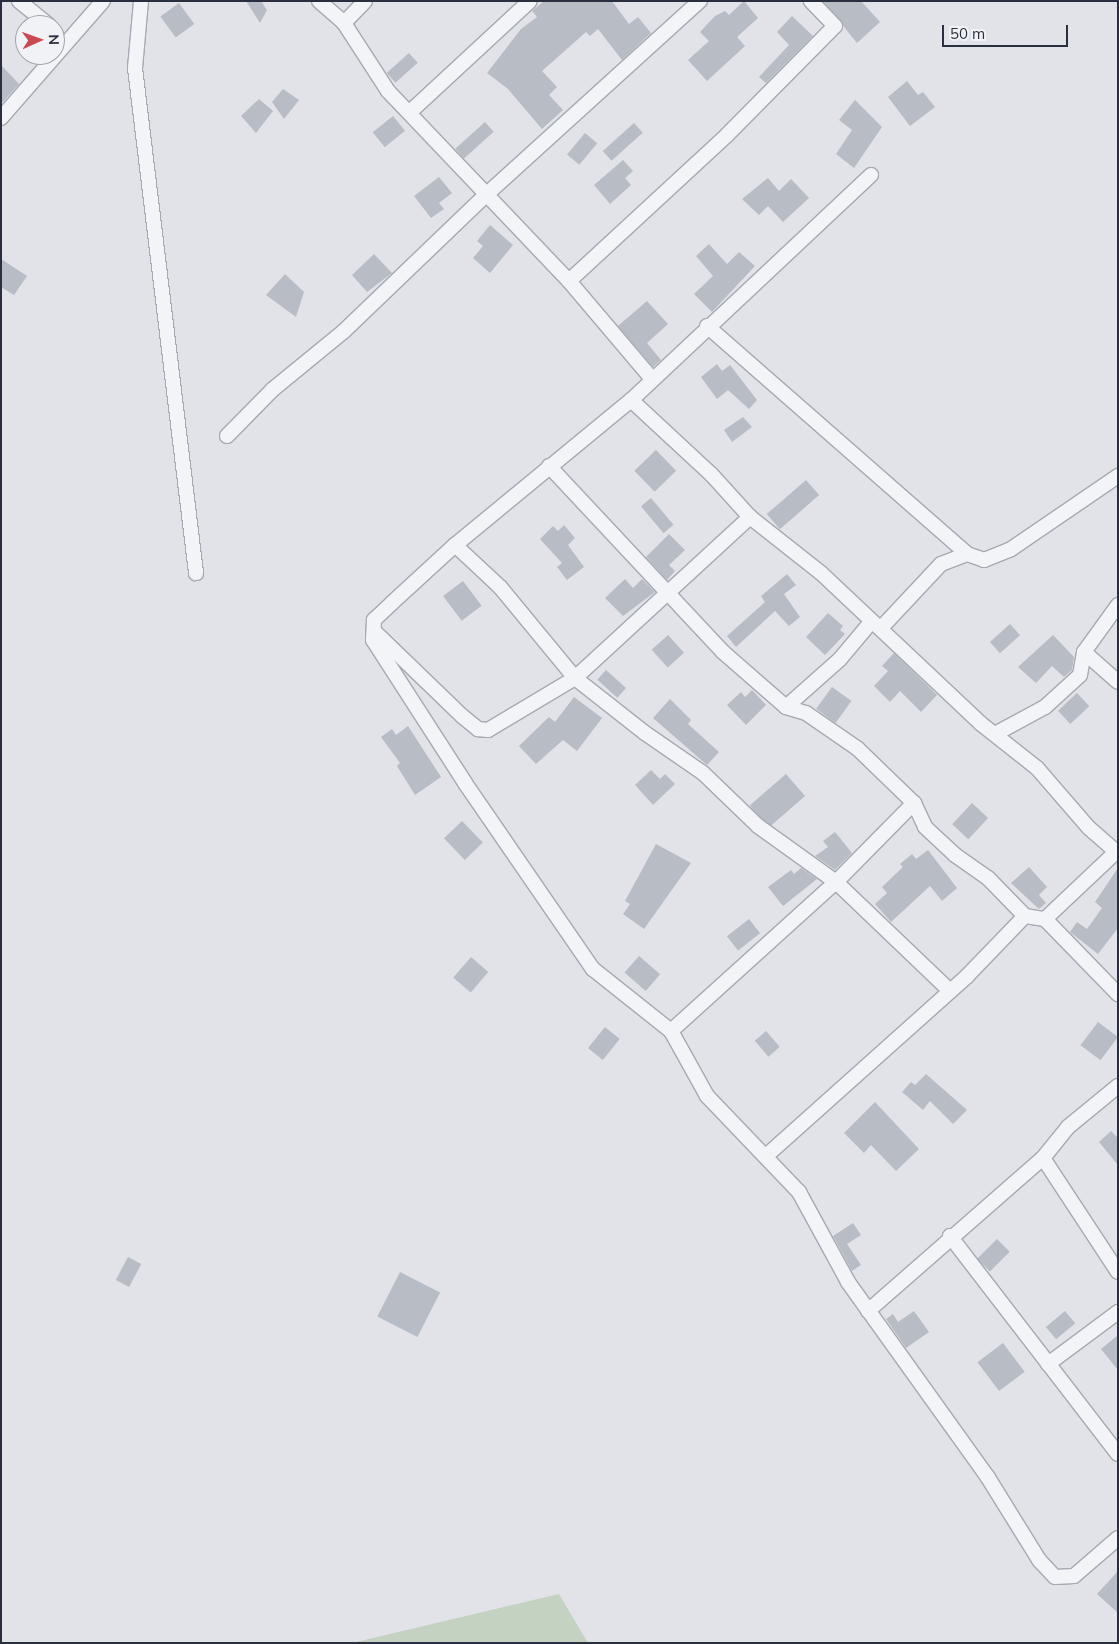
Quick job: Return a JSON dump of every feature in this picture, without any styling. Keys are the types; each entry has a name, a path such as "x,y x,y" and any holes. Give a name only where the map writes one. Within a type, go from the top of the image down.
{"street":[{"path":"19,1 36,15"},
{"path":"65,45 103,1"},
{"path":"141,1 135,68 196,573"},
{"path":"319,1 344,23 388,91 488,193 569,281 652,379"},
{"path":"344,23 366,1"},
{"path":"410,112 530,1"},
{"path":"227,436 488,193 700,1"},
{"path":"569,281 726,136 834,26 811,1"},
{"path":"1,118 47,65"},
{"path":"871,175 707,326 631,400 564,459 549,466 455,545 374,620 372,629 373,640 402,687 593,969 671,1030 707,1096 799,1192 822,1240 868,1311 987,1476 1047,1570 1055,1577 1074,1576 1118,1538"},
{"path":"707,326 967,554 984,560 1011,549 1118,476"},
{"path":"631,400 711,474 750,517 822,572 995,734 1037,768 1089,828 1117,851 1045,919"},
{"path":"549,466 667,596 786,707 806,712 835,732 914,802 925,827 955,855 988,878 1025,916 1045,919 1118,994"},
{"path":"372,629 406,666 478,728 488,730 501,726 576,678 667,596 750,517"},
{"path":"455,545 500,587 576,678 644,733 703,773 758,826 836,882 950,991"},
{"path":"786,707 840,659 940,564 967,554"},
{"path":"995,734 1045,707 1080,675 1084,652 1118,605"},
{"path":"1084,652 1118,682"},
{"path":"671,1030 836,882 914,802"},
{"path":"766,1156 950,991 1025,916"},
{"path":"868,1311 950,1236 1043,1158 1068,1128 1118,1086"},
{"path":"1043,1158 1118,1272"},
{"path":"950,1236 1118,1454"},
{"path":"1048,1364 1118,1312"}],"green space":[{"path":"559,1594 588,1643 352,1643"}],"building":[{"path":"246,1 261,1 267,10 260,23"},
{"path":"544,1 612,1 629,24 638,17 651,33 622,60 598,29 590,36 586,32 542,71 557,87 549,95 563,110 542,129 508,89 487,73 521,29 537,17 532,11"},
{"path":"744,1 758,18 737,37 745,46 707,81 688,60 709,41 700,32 715,16 725,11 729,15"},
{"path":"823,1 861,1 880,22 857,43"},
{"path":"179,3 194,24 176,38 160,17"},
{"path":"792,16 813,36 766,83 759,77 789,45 777,32"},
{"path":"409,53 418,63 395,83 387,73"},
{"path":"1,65 19,84 1,104"},
{"path":"907,81 918,95 923,92 935,107 910,126 888,97"},
{"path":"283,89 299,100 284,119 272,102"},
{"path":"259,99 273,111 256,133 241,116"},
{"path":"855,100 882,127 854,168 836,154 852,130 839,120"},
{"path":"393,116 405,131 385,147 373,132"},
{"path":"485,122 494,132 464,158 455,149"},
{"path":"634,123 643,133 611,161 603,151"},
{"path":"585,133 597,143 579,165 567,154"},
{"path":"623,160 633,171 625,178 631,185 610,204 594,185"},
{"path":"439,177 452,193 439,203 444,209 431,218 414,196"},
{"path":"768,178 779,191 791,179 809,198 783,222 768,206 759,215 742,199"},
{"path":"490,225 513,245 490,273 473,258 483,246 477,241"},
{"path":"709,244 727,264 739,252 755,266 712,312 694,294 713,276 696,256"},
{"path":"374,254 392,273 367,292 352,275"},
{"path":"1,259 27,276 14,295 1,287"},
{"path":"285,274 304,292 296,317 266,295"},
{"path":"647,301 668,324 647,343 661,360 653,367 618,326"},
{"path":"717,364 722,371 730,365 757,400 749,409 728,390 717,399 701,377"},
{"path":"743,417 752,427 732,442 724,430"},
{"path":"656,450 676,471 655,492 634,471"},
{"path":"806,480 819,495 780,529 767,514"},
{"path":"651,498 673,525 664,533 641,506"},
{"path":"564,525 575,538 568,545 584,567 567,580 557,567 562,563 540,539 553,526 558,531"},
{"path":"669,534 685,550 669,565 675,571 667,580 646,557"},
{"path":"787,574 796,585 784,594 800,617 789,626 775,611 736,647 727,636 765,602 761,596"},
{"path":"625,579 633,588 642,579 655,592 623,616 605,598"},
{"path":"463,581 482,606 462,621 443,596"},
{"path":"828,613 843,626 840,630 845,634 825,655 806,637"},
{"path":"1010,624 1020,635 1000,653 990,642"},
{"path":"668,635 684,653 668,668 652,650"},
{"path":"1053,635 1074,657 1072,670 1064,677 1052,666 1036,683 1018,667"},
{"path":"894,653 937,695 921,712 900,691 890,702 874,686 888,671 882,666"},
{"path":"606,670 626,688 617,698 597,680"},
{"path":"832,687 851,701 836,723 816,709"},
{"path":"752,690 766,705 746,725 727,705 741,692 745,697"},
{"path":"1077,693 1089,706 1070,724 1058,711"},
{"path":"574,697 602,718 577,751 563,740 536,764 519,746 549,717 555,722"},
{"path":"670,699 691,720 688,724 719,752 707,765 653,718"},
{"path":"408,726 441,777 415,795 397,766 400,763 381,737 392,729 396,735"},
{"path":"651,770 660,779 665,774 675,784 653,805 635,785"},
{"path":"786,774 805,796 769,827 750,805"},
{"path":"972,803 988,818 968,839 952,824"},
{"path":"462,821 483,843 465,860 444,838"},
{"path":"835,832 852,853 835,870 815,856 828,847 823,841"},
{"path":"656,844 691,863 644,929 623,914 630,904 625,901"},
{"path":"928,850 957,888 942,901 930,886 891,922 875,904 887,893 882,887 903,867 900,864 912,854 916,859"},
{"path":"1029,867 1047,887 1039,895 1046,903 1039,909 1011,883"},
{"path":"801,868 817,879 783,906 768,887 791,870 794,874"},
{"path":"1118,868 1118,928 1098,954 1070,932 1077,922 1087,929 1102,908 1095,902"},
{"path":"749,919 760,933 738,950 727,936"},
{"path":"639,956 660,974 646,991 625,973"},
{"path":"471,957 488,972 471,992 453,977"},
{"path":"1098,1022 1118,1037 1101,1060 1081,1045"},
{"path":"605,1027 620,1039 603,1060 588,1048"},
{"path":"766,1031 780,1047 768,1057 755,1041"},
{"path":"926,1074 967,1110 953,1124 930,1101 923,1110 902,1092 911,1082 915,1085"},
{"path":"875,1102 919,1149 896,1171 871,1145 864,1153 844,1133"},
{"path":"1111,1131 1118,1138 1118,1165 1099,1142"},
{"path":"853,1223 861,1235 847,1244 861,1265 852,1271 833,1236"},
{"path":"997,1239 1010,1252 990,1272 977,1259"},
{"path":"128,1257 141,1264 129,1287 116,1280"},
{"path":"400,1272 440,1292 417,1337 377,1317"},
{"path":"914,1311 929,1332 906,1348 886,1319 893,1314 898,1322"},
{"path":"1065,1311 1075,1323 1056,1339 1046,1327"},
{"path":"1118,1335 1118,1370 1101,1349"},
{"path":"1003,1343 1025,1372 999,1391 977,1362"},
{"path":"1118,1571 1118,1613 1097,1594"}]}
